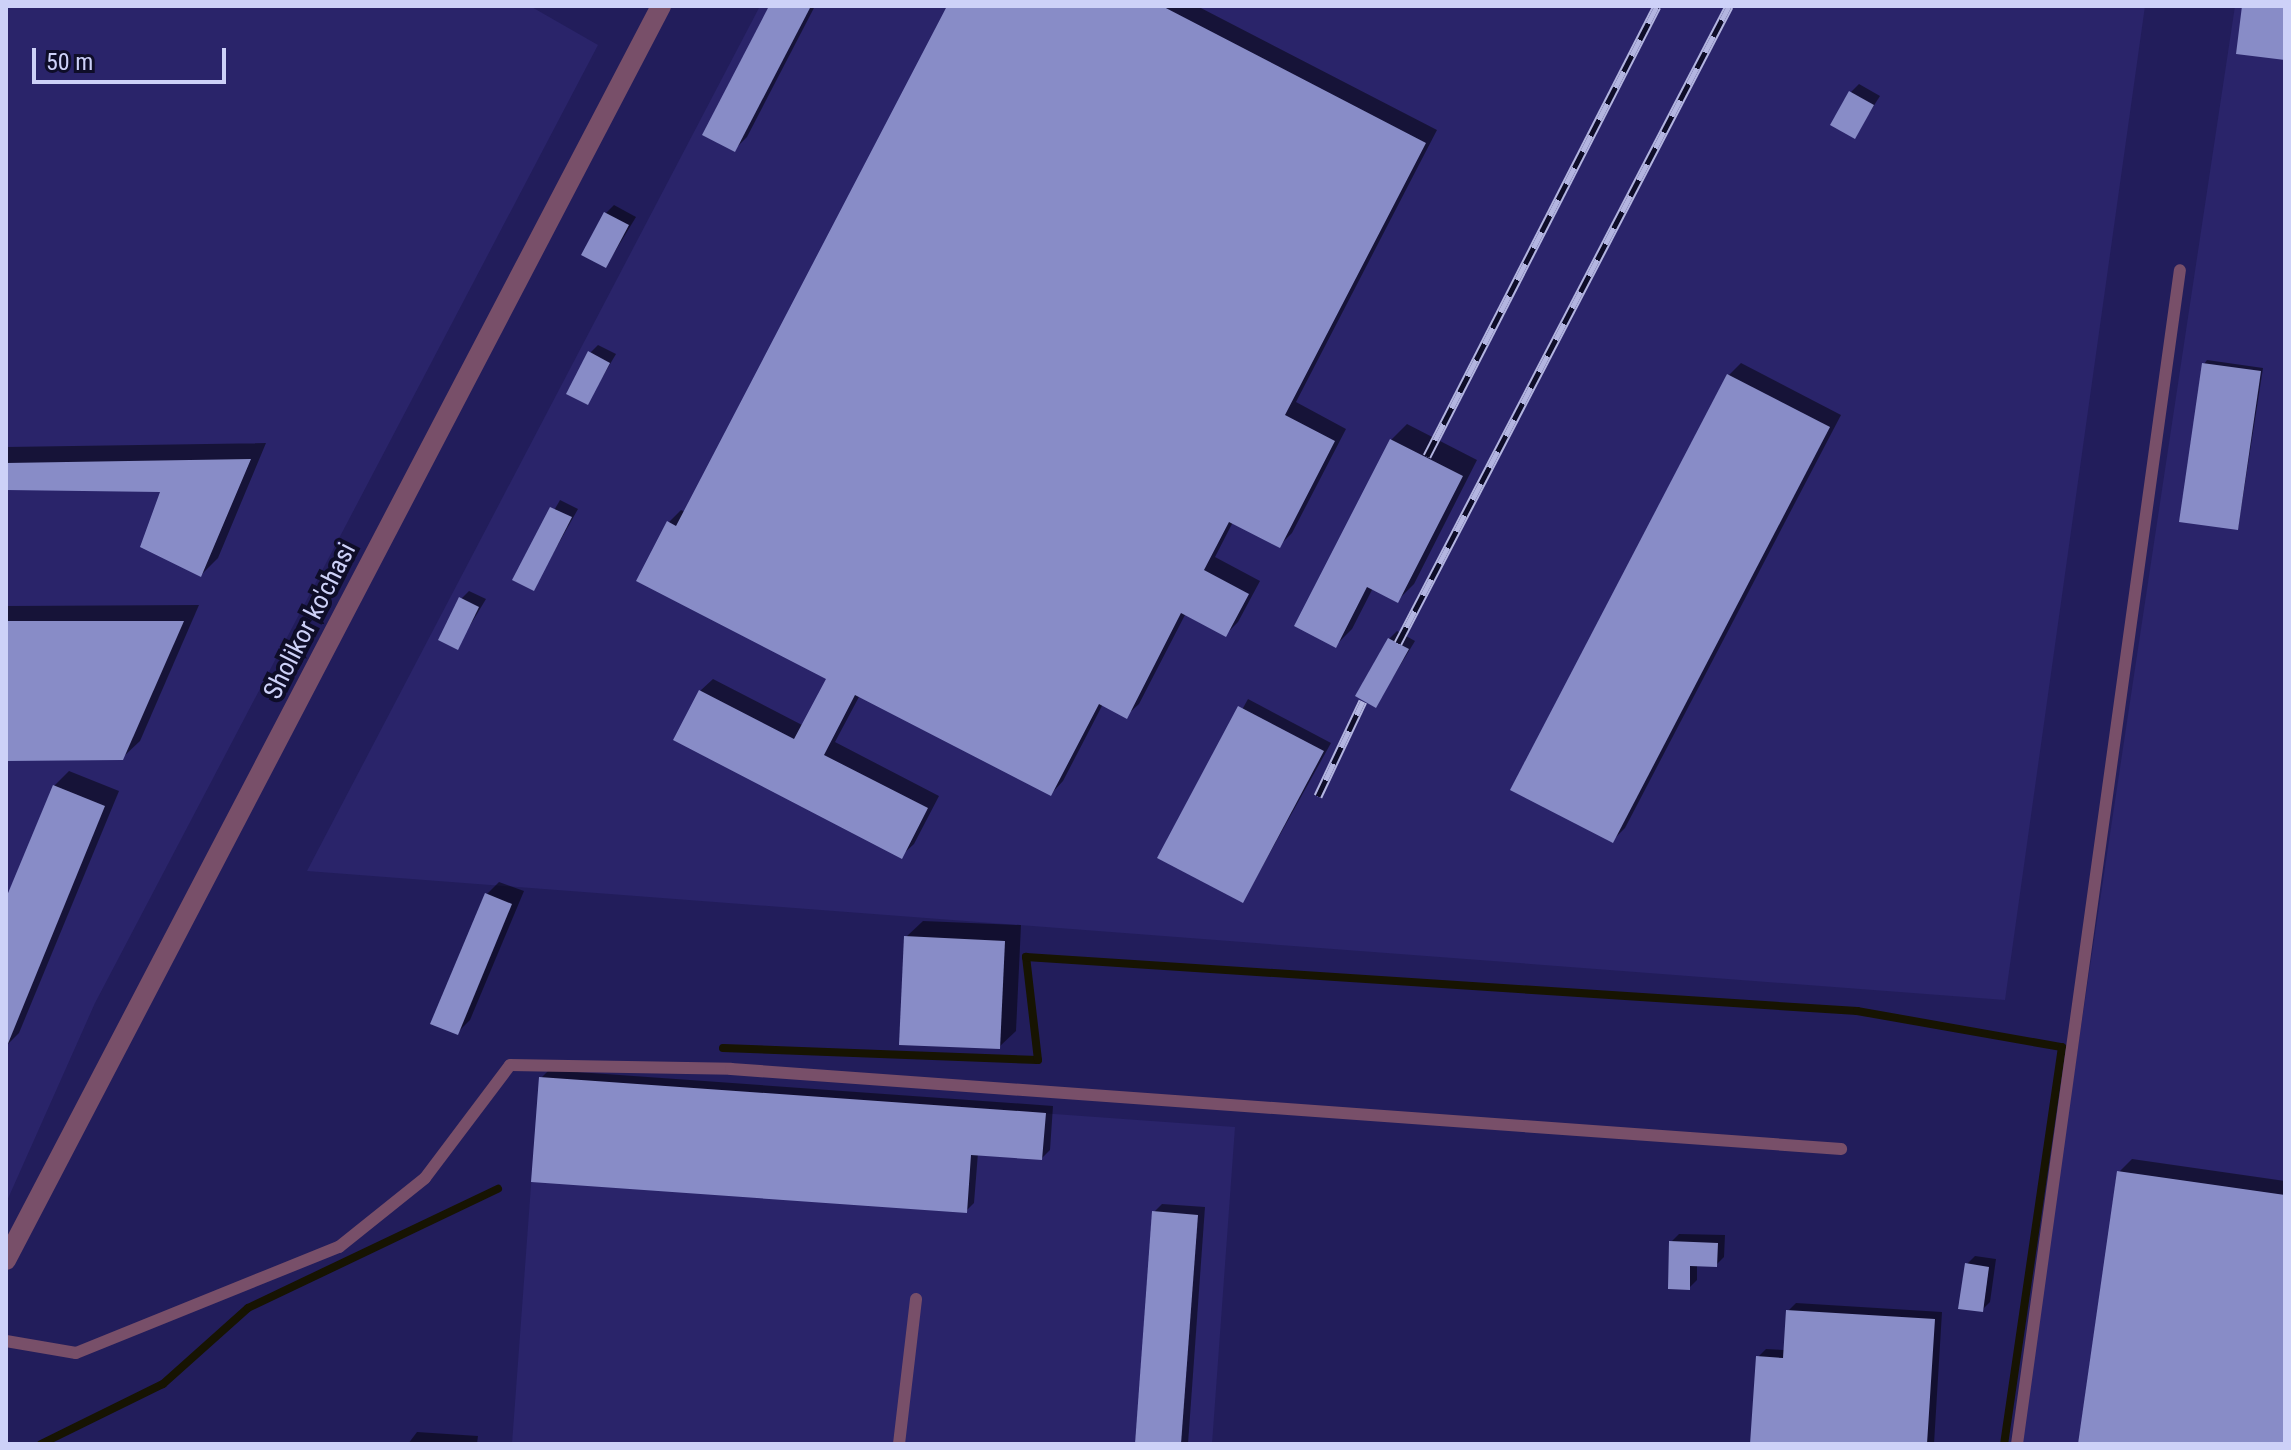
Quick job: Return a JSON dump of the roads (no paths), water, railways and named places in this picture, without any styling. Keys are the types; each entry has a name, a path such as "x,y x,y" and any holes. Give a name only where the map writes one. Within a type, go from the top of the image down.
{"street":[{"name":"Sholikor ko'chasi","path":"6,1260 661,6"}],"lane":[{"path":"2017,1444 2180,270"},
{"path":"6,1341 76,1353 339,1247 425,1178 510,1065 731,1069 1841,1149"},
{"path":"899,1444 916,1299"}],"waterway":[{"path":"723,1048 1038,1060 1026,957 1857,1011 2062,1047 2004,1444"},
{"path":"41,1444 163,1384 248,1308 498,1189"}],"railway":[{"path":"1427,456 1657,6"},
{"path":"1398,643 1729,6"},
{"path":"1318,796 1363,701"}]}
